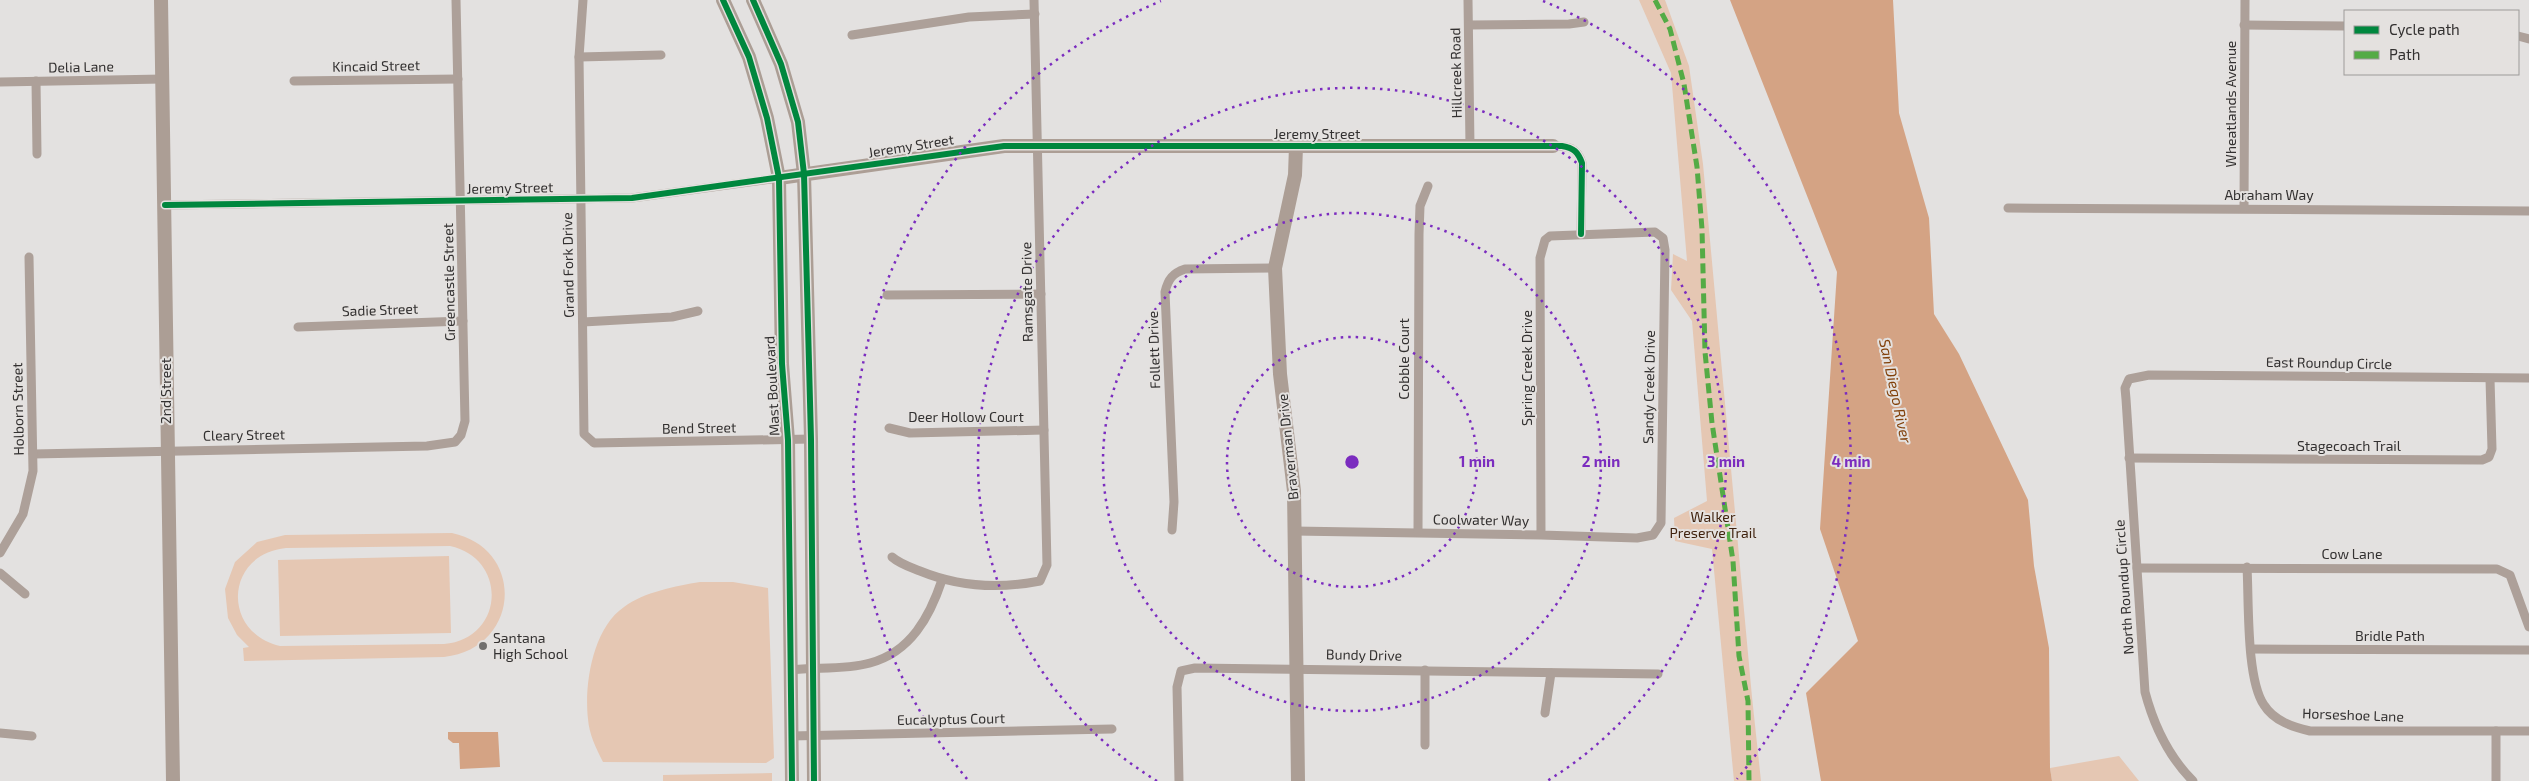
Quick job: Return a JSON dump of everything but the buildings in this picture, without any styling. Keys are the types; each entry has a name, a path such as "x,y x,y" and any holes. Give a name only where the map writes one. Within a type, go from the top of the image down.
{"street":[{"name":"2nd Street","path":"161,0 173,781"},
{"name":"Greencastle Street","path":"455,442 462,435 465,421 462,201 456,0"},
{"name":"Grand Fork Drive","path":"583,0 579,57 583,422 584,434 589,439"},
{"name":"Mast Boulevard","path":"723,0 749,57 767,118 779,178 782,364 788,440 792,781"},
{"path":"753,0 782,64 798,122 804,174 811,439 814,781"},
{"name":"Ramsgate Drive","path":"942,580 986,587 1011,587 1040,581 1047,564 1034,0"},
{"name":"Hillcreek Road","path":"1468,0 1470,146"},
{"name":"Wheatlands Avenue","path":"2244,208 2245,0"},
{"path":"852,35 969,17 1035,14"},
{"path":"1469,25 1569,24 1584,22"},
{"path":"2244,25 2344,26"},
{"path":"579,57 661,55"},
{"name":"Delia Lane","path":"0,82 163,79"},
{"name":"Kincaid Street","path":"294,81 458,79"},
{"path":"36,81 38,154"},
{"name":"Jeremy Street","path":"165,205 632,198 982,147 1038,145 1552,146 1571,148 1579,153 1582,163 1581,234"},
{"name":"Braverman Drive","path":"1296,146 1295,175 1275,268 1280,374 1294,491 1298,781"},
{"name":"Cobble Court","path":"1418,532 1419,234 1420,206 1428,186"},
{"name":"Abraham Way","path":"2008,208 2529,211"},
{"name":"Sandy Creek Drive","path":"1581,234 1655,232 1663,238 1665,250 1661,523"},
{"name":"Spring Creek Drive","path":"1541,535 1540,258 1545,240 1550,236 1581,234"},
{"name":"Holborn Street","path":"0,553 16,528 28,500 33,454 29,257"},
{"name":"Follett Drive","path":"1172,530 1173,488 1165,292 1167,283 1174,273 1185,269 1275,268"},
{"path":"887,294 1041,294"},
{"path":"583,322 672,317 698,311"},
{"name":"Sadie Street","path":"298,327 463,321"},
{"name":"East Roundup Circle","path":"2129,379 2158,375 2529,378"},
{"name":"North Roundup Circle","path":"2129,379 2125,388 2145,692 2164,744 2193,781"},
{"name":"Stagecoach Trail","path":"2129,458 2482,460 2490,457 2492,449 2490,379"},
{"name":"Deer Hollow Court","path":"889,428 910,433 1044,430"},
{"name":"Bend Street","path":"589,439 594,443 611,443 811,439"},
{"name":"Cleary Street","path":"33,454 427,446 455,442"},
{"name":"Coolwater Way","path":"1294,531 1418,532 1637,538 1653,535 1661,523"},
{"path":"790,670 846,667 870,663 900,648 926,620 942,580 898,562 892,557"},
{"name":"Horseshoe Lane","path":"2247,567 2251,648 2256,688 2264,706 2278,719 2295,727 2310,730 2529,731"},
{"name":"Cow Lane","path":"2137,568 2497,569 2510,575 2529,627"},
{"path":"0,573 25,594"},
{"name":"Bridle Path","path":"2251,648 2529,650"},
{"name":"Bundy Drive","path":"1179,781 1177,687 1181,671 1195,668 1297,668 1658,674"},
{"path":"1425,670 1425,745"},
{"path":"1545,713 1551,673"},
{"name":"Eucalyptus Court","path":"791,736 1112,729"},
{"path":"2496,731 2496,781"},
{"path":"0,733 32,736"}],"green space":[{"name":"Walker Preserve Trail","path":"1639,0 1665,0 1689,66 1703,164 1761,781 1734,781 1712,549 1675,541 1674,518 1707,501 1692,321 1671,290 1673,254 1687,261 1671,73"},
{"path":"452,533 476,543 493,558 502,577 505,598 500,618 488,636 469,650 444,657 244,661 243,648 249,647 237,635 228,618 225,589 235,562 257,542 285,535","holes":["450,546 469,554 482,566 490,581 492,598 488,614 479,628 464,639 444,644 280,646 261,638 247,626 240,610 238,594 242,578 251,564 266,553 286,548"]},
{"path":"449,556 451,633 280,636 278,560"},
{"path":"700,582 733,582 768,588 774,758 766,763 603,762 590,730 587,705 589,674 598,642 605,628 613,616 641,597"},
{"path":"2119,756 2139,781 2052,781 2050,768"},
{"path":"772,773 772,781 663,781 663,775"}],"water":[{"name":"San Diego River","path":"1730,0 1893,0 1899,113 1929,218 1934,314 1959,354 2028,500 2034,566 2049,648 2050,768 2052,781 1821,781 1806,693 1858,641 1820,529 1837,272"},
{"path":"448,732 498,732 500,767 460,769 459,743 453,743 448,739"}],"marked path":[{"path":"1655,0 1670,29 1684,84 1697,167 1702,229 1705,352 1712,423 1733,561 1739,656 1748,701 1749,781"}],"cycle path":[{"path":"723,0 749,57 767,118 779,178 782,364 788,440 792,781"},
{"path":"753,0 781,64 798,122 804,174 811,439 814,781"},
{"path":"165,205 632,198 1004,146 1562,146 1575,151 1582,163 1581,234"}],"place":[{"name":"Santana High School","path":"483,646"}]}
